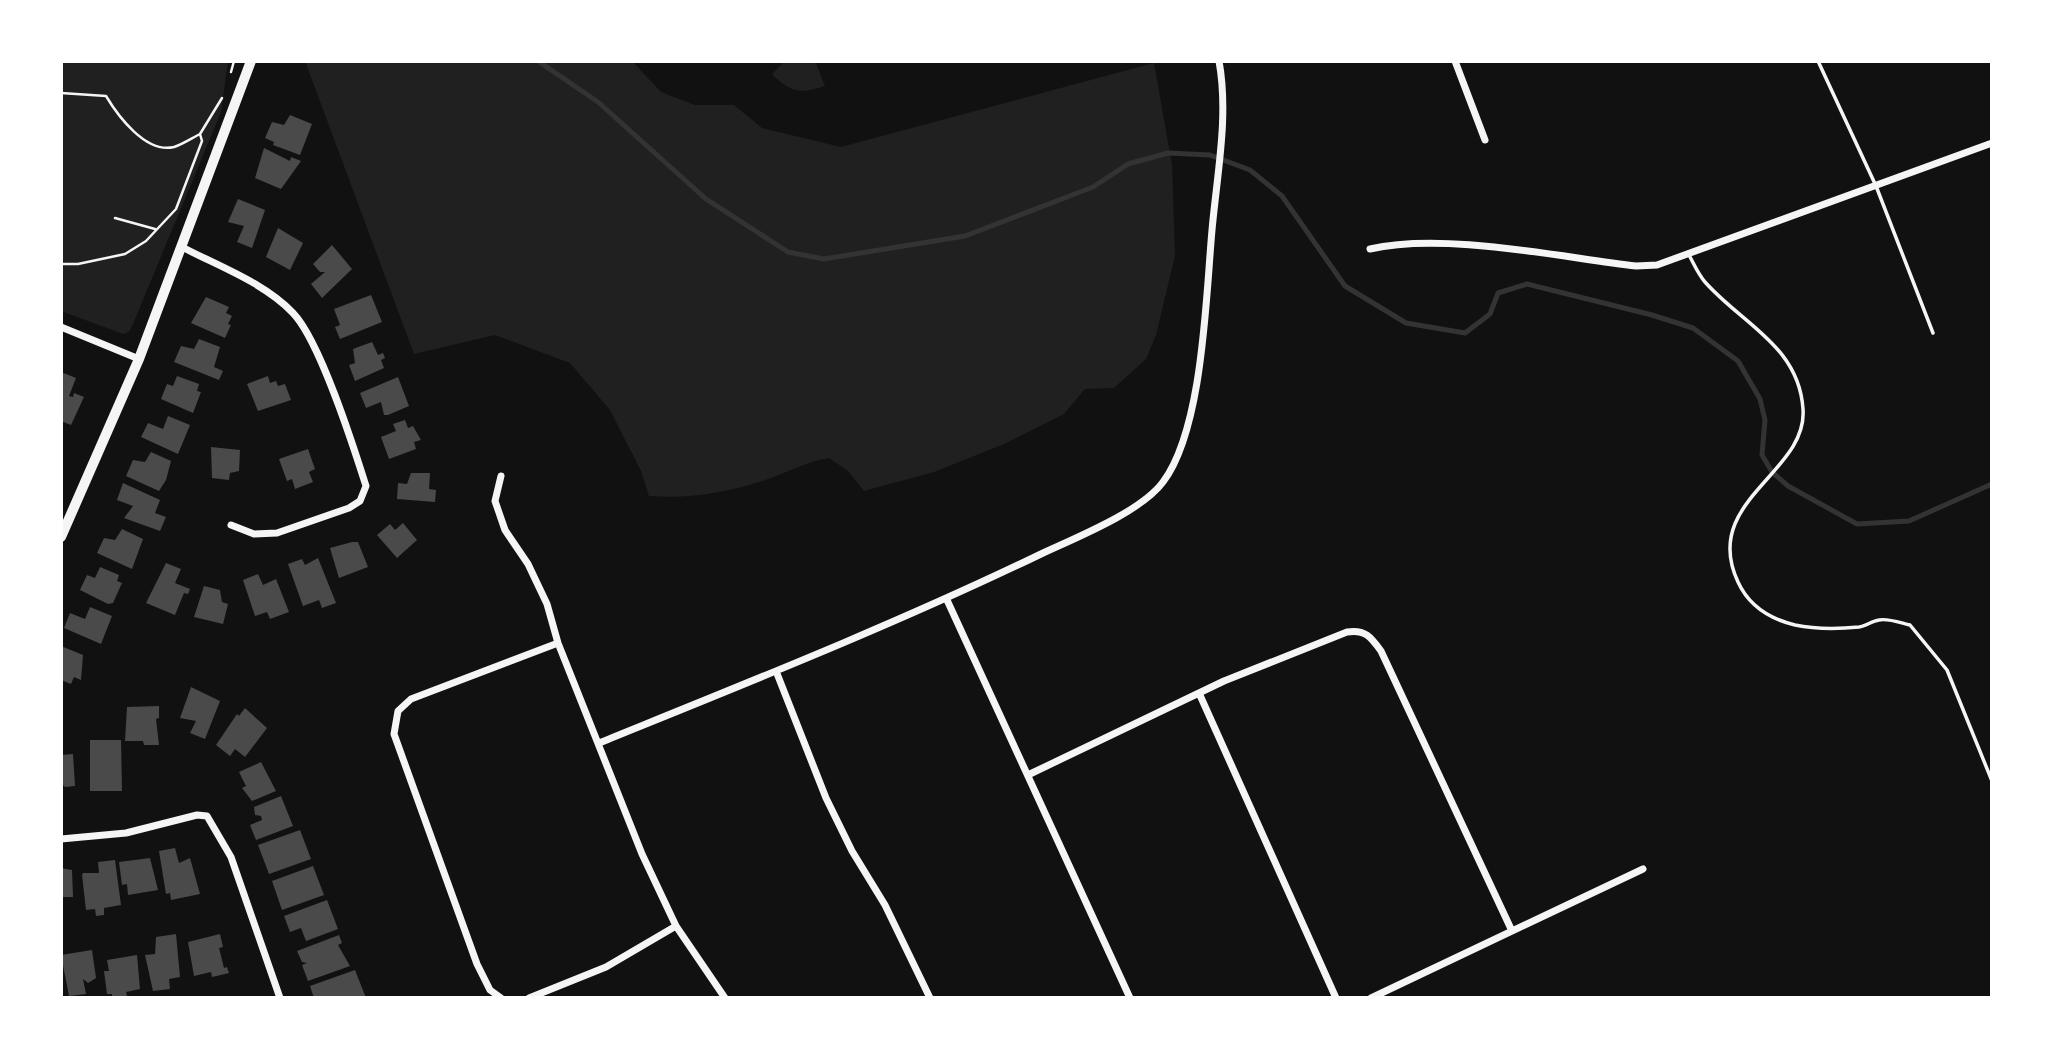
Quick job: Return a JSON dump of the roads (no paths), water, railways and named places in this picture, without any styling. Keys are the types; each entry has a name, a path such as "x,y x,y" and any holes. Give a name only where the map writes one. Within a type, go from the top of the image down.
{"street":[{"path":"61,537 139,359 251,61"},
{"path":"598,743 947,600 1124,514 1163,483 1178,452 1191,409 1203,331 1224,107 1219,61"},
{"path":"1455,61 1485,140"},
{"path":"1370,249 1395,243 1449,244 1636,266 1657,265 1992,143"},
{"path":"182,247 260,288 293,313 306,333 332,393 366,485 360,501 349,508 277,533 254,534 231,525"},
{"path":"61,327 139,359"},
{"path":"501,476 495,501 505,530 528,564 547,604 558,643 642,854 676,926 725,998"},
{"path":"947,600 1030,774 1130,998"},
{"path":"1030,774 1199,693 1348,632 1360,630 1371,637 1381,651 1512,931"},
{"path":"501,998 490,990 477,964 394,734 398,711 411,698 558,643"},
{"path":"776,671 826,798 852,851 886,905 930,998"},
{"path":"1199,693 1336,998"},
{"path":"61,839 126,833 197,815 207,816 230,857 279,997"},
{"path":"1371,998 1643,869"},
{"path":"529,998 606,967 676,926"}],"lane":[{"path":"1818,61 1876,186 1933,333"},
{"path":"1689,255 1703,280 1717,295 1778,347 1799,386 1803,409 1802,426 1794,443 1745,505 1732,530 1729,551 1741,589 1766,616 1795,625 1860,627 1880,620 1910,625 1947,670 1992,781"}],"waterway":[{"path":"538,61 598,102 706,199 788,252 824,259 965,236 1093,187 1128,164 1168,153 1210,155 1250,170 1282,196 1345,286 1406,323 1465,333 1490,314 1498,293 1527,284 1693,328 1738,361 1760,399 1765,420 1762,455 1772,472 1788,486 1857,524 1909,521 1992,484"}]}
